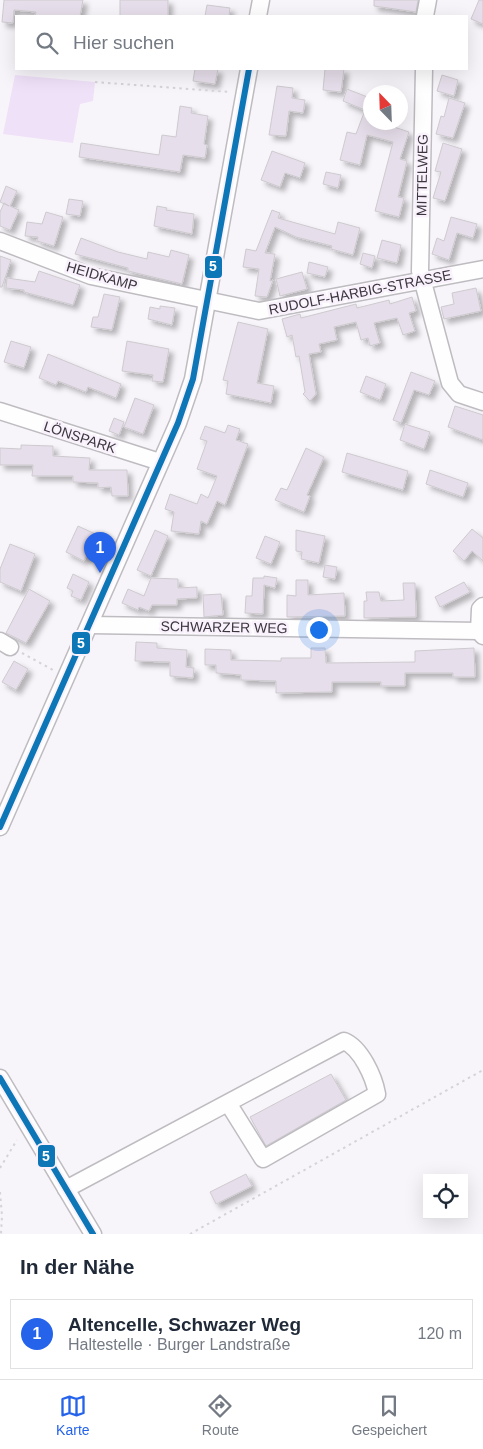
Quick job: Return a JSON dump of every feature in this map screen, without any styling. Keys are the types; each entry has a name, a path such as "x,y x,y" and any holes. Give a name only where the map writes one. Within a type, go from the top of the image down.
{"street":[{"path":"258,15 261,0"},
{"path":"425,15 428,0"},
{"path":"0,827 178,423 192,379 249,70"},
{"name":"MITTELWEG","path":"424,70 420,271 450,384 459,394 483,402"},
{"name":"HEIDKAMP","path":"0,241 91,276 207,301"},
{"name":"RUDOLF-HARBIG-STRASSE","path":"207,301 259,311 483,269"},
{"name":"LÖNSPARK","path":"0,411 160,462"},
{"path":"481,634 480,609 483,606"},
{"name":"SCHWARZER WEG","path":"90,625 481,634"},
{"path":"66,1189 228,1103 344,1042 352,1044 374,1080 377,1094 263,1159 228,1103"},
{"path":"0,1078 93,1234"}],"path":[{"path":"95,82 245,93"},
{"path":"5,644 54,670"},
{"path":"190,1234 483,1070"},
{"path":"0,1168 17,1140"},
{"path":"0,1192 1,1234"}],"shaded area":[{"path":"15,75 95,82 93,101 80,104 73,143 3,134"}],"building":[{"path":"4,0 83,0 80,15 35,15 36,12 14,10 13,23 2,22"},
{"path":"120,0 168,0 168,15 120,15"},
{"path":"374,0 418,0 416,12 374,6"},
{"path":"479,0 483,0 483,24 471,19"},
{"path":"207,5 230,8 229,15 205,15"},
{"path":"195,70 218,70 215,84 193,81"},
{"path":"325,70 344,70 341,92 323,90"},
{"path":"442,75 458,80 454,96 437,91"},
{"path":"277,86 293,88 292,98 305,100 303,113 289,111 286,136 269,135"},
{"path":"347,89 363,95 363,109 343,101"},
{"path":"449,98 465,103 453,138 436,134 441,116 444,117"},
{"path":"180,106 192,108 191,113 208,116 204,144 207,145 205,158 183,155 180,172 79,157 81,143 159,155 162,135 176,137"},
{"path":"363,115 363,130 403,130 409,132 400,159 407,161 398,197 404,198 399,217 375,211 393,142 367,135 360,165 340,160 347,132 356,134"},
{"path":"443,143 462,149 445,201 433,198 441,172 435,171"},
{"path":"272,151 305,163 300,178 285,173 280,187 261,180"},
{"path":"326,172 341,175 338,188 323,184"},
{"path":"6,186 17,191 10,206 19,210 10,230 0,226 0,212 4,204 0,202"},
{"path":"69,199 83,201 80,216 66,214"},
{"path":"157,206 167,208 166,210 194,214 192,234 154,226"},
{"path":"272,210 280,213 278,218 335,234 338,222 360,228 353,255 331,249 332,246 296,237 275,227 265,253 275,254 270,281 273,280 267,297 255,296 259,269 243,267 246,249 256,251"},
{"path":"46,212 63,217 54,246 37,241 38,237 25,236 27,222 42,224"},
{"path":"451,217 477,224 473,238 457,233 449,260 432,254 437,238 444,241"},
{"path":"81,238 118,252 147,259 148,252 169,257 171,250 189,255 182,284 128,271 128,268 75,254"},
{"path":"382,240 401,245 397,263 377,258"},
{"path":"363,253 375,256 372,268 360,264"},
{"path":"0,256 11,260 2,287 0,287"},
{"path":"309,262 328,267 325,277 307,273"},
{"path":"39,271 80,285 73,305 24,292 24,290 6,288 7,278 35,282"},
{"path":"302,272 307,289 280,296 276,279"},
{"path":"476,288 481,311 444,319 441,307 454,304 452,293"},
{"path":"104,294 120,297 112,330 91,327 93,317 98,317"},
{"path":"412,297 416,311 409,313 415,331 403,335 397,318 374,323 380,343 370,346 368,338 361,340 356,322 334,327 337,340 319,344 321,352 309,354 316,394 310,401 303,394 305,392 299,356 296,357 292,335 287,337 282,319 300,314 301,318 356,304 357,308 389,300 390,304"},
{"path":"160,306 175,308 172,325 148,319 150,307 160,309"},
{"path":"238,322 268,329 257,383 274,386 271,403 226,394 228,381 223,380"},
{"path":"11,341 31,347 24,368 4,362"},
{"path":"127,341 169,349 163,382 152,381 153,375 122,371"},
{"path":"48,354 121,384 116,398 88,387 86,392 58,381 56,385 39,378"},
{"path":"411,372 435,381 429,395 414,390 401,423 393,420"},
{"path":"366,376 386,384 380,400 360,392"},
{"path":"135,398 154,405 143,434 124,427"},
{"path":"455,406 483,415 483,440 448,427"},
{"path":"114,418 124,422 119,435 109,431"},
{"path":"405,424 430,432 424,449 400,440"},
{"path":"228,425 240,429 236,440 248,444 225,505 217,501 207,524 201,521 199,534 171,531 174,512 165,509 170,494 197,504 201,494 208,498 217,476 197,469 207,441 200,439 205,426 225,433"},
{"path":"21,445 53,446 53,456 90,458 89,470 127,470 128,496 112,496 111,487 98,488 98,483 73,482 73,476 32,476 33,465 0,465 0,448 21,449"},
{"path":"306,448 324,457 307,495 310,496 304,512 275,500 281,488 287,490"},
{"path":"347,453 408,471 403,490 342,472"},
{"path":"430,470 468,483 463,497 426,484"},
{"path":"78,526 108,540 100,555 89,550 84,561 66,552"},
{"path":"472,529 483,538 483,561 472,551 464,561 453,551"},
{"path":"155,530 168,536 151,576 137,570"},
{"path":"296,530 325,536 319,563 301,559 302,552 296,551"},
{"path":"265,536 280,542 271,564 256,558"},
{"path":"10,544 35,554 21,591 0,582 0,569"},
{"path":"325,565 337,567 335,579 323,577"},
{"path":"73,574 89,582 81,600 71,596 73,591 67,588"},
{"path":"264,576 277,578 275,588 264,585 263,614 245,613 246,596 252,596 253,578 264,578"},
{"path":"151,578 178,579 178,588 197,587 197,598 177,599 177,605 152,605 149,611 139,607 138,610 122,603 128,589 144,596"},
{"path":"296,580 308,580 308,595 344,593 345,616 287,617 287,595 296,596"},
{"path":"464,582 470,592 440,607 435,597"},
{"path":"403,583 415,583 416,617 364,618 364,601 367,601 366,592 379,592 381,601 404,600"},
{"path":"29,589 50,601 26,643 6,633"},
{"path":"221,594 223,615 204,617 203,595"},
{"path":"136,642 157,643 157,648 187,650 186,667 194,668 193,678 170,676 170,662 135,661"},
{"path":"311,648 325,648 326,663 415,662 415,651 474,648 475,677 453,677 453,673 405,673 405,686 381,686 381,682 332,682 332,692 276,693 276,681 241,680 241,675 216,673 216,665 205,665 205,649 231,650 231,660 281,661 281,658 311,658"},
{"path":"14,661 28,669 16,690 2,682"},
{"path":"331,1074 346,1100 266,1146 250,1117"},
{"path":"246,1174 252,1186 216,1204 210,1192"}],"transit line":[{"name":"5","path":"0,827 178,423 193,379 249,70"},
{"name":"5","path":"0,1078 93,1234"}],"place":[{"name":"Altencelle, Schwazer Weg","path":"100,573"}]}
